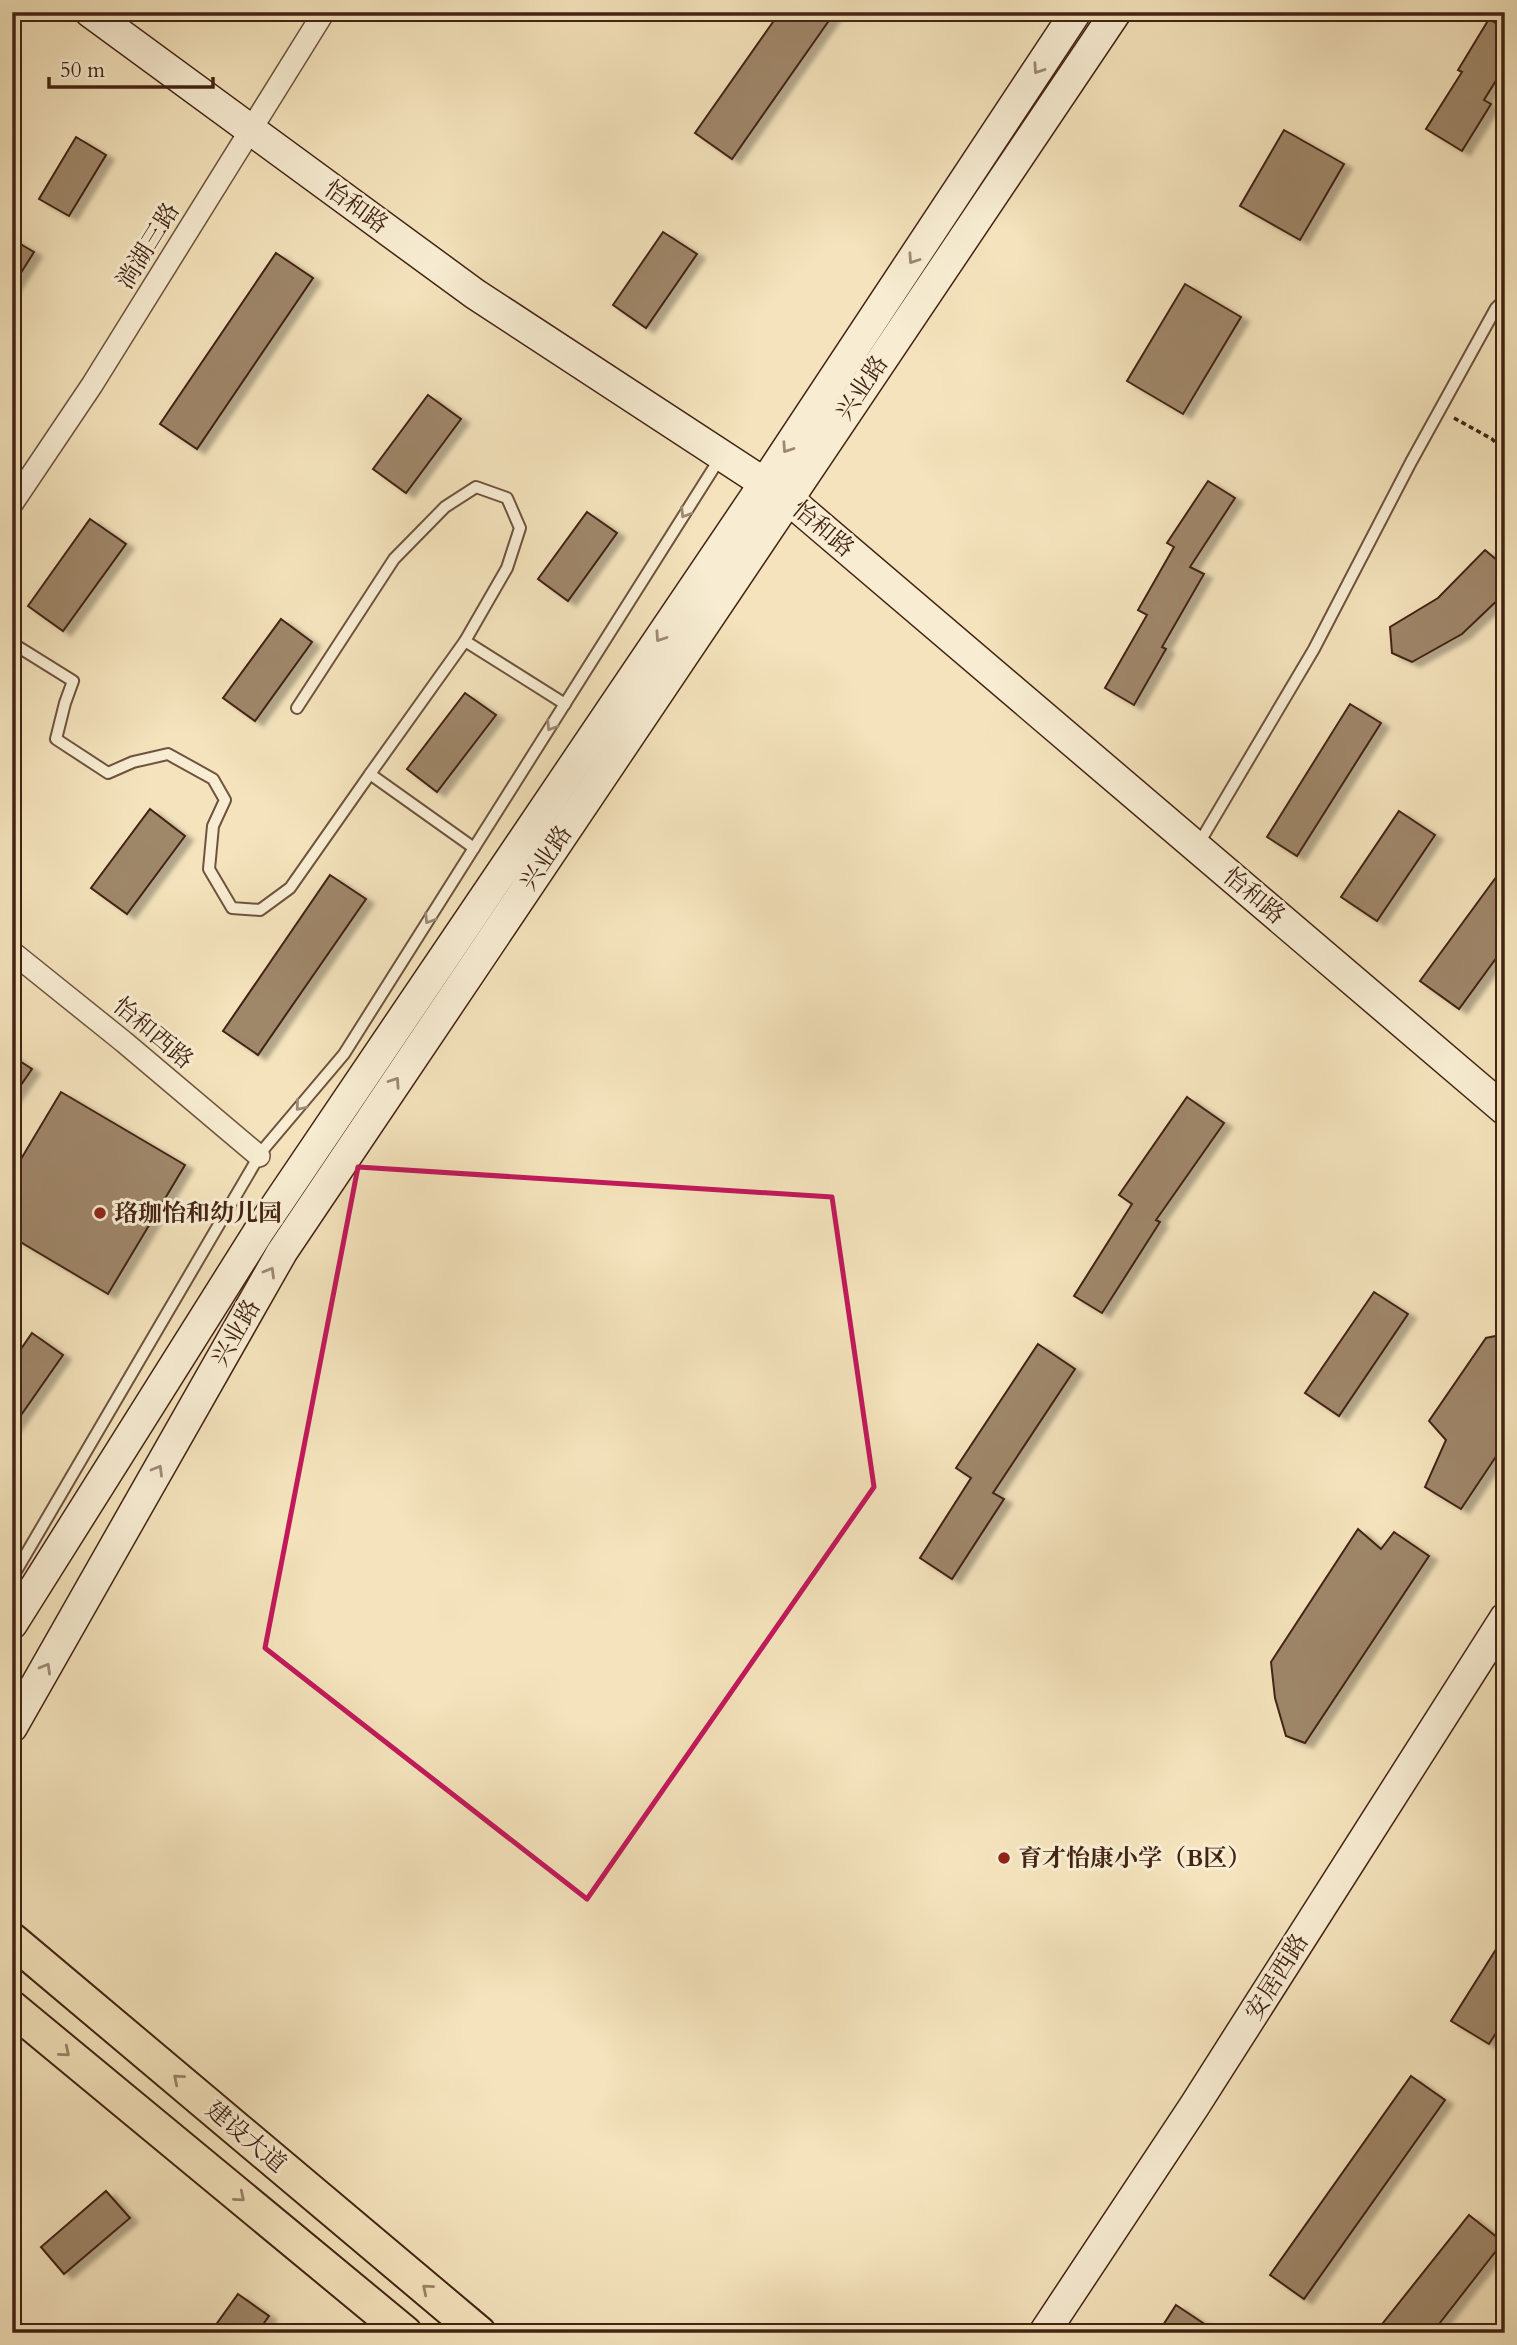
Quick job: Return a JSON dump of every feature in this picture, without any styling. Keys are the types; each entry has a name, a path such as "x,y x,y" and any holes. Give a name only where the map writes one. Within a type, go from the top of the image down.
{"main road":[{"name":"怡和路","path":"90,12 475,294 776,491 1505,1110"},
{"name":"兴业路","path":"12,1727 282,1252 776,491 1076,12"},
{"name":"兴业路","path":"12,1624 259,1231 776,491 1116,12"},
{"name":"安居西路","path":"1044,2333 1195,2105 1505,1618"},
{"name":"建设大道","path":"12,1940 479,2333"},
{"name":"建设大道","path":"12,2008 405,2333"}],"street":[{"name":"淌湖三路","path":"12,504 92,385 324,12"},
{"name":"怡和西路","path":"12,952 259,1156"}],"lane":[{"path":"1197,847 1314,649 1496,308 1505,299"},
{"path":"12,1578 259,1156 344,1054 722,456"},
{"path":"12,643 74,681 65,703 57,739 108,773 133,762 167,754 213,779 225,800 213,826 209,869 232,908 260,910 290,888 465,641 507,568 520,528 507,498 476,487 445,507 394,559 298,708"},
{"path":"465,641 565,704"},
{"path":"370,774 474,848"}],"path":[{"path":"1440,411 1492,439 1505,452"}],"highlighted area":[{"path":"358,1167 832,1197 874,1487 587,1899 265,1648"}],"building":[{"path":"780,12 835,12 732,159 695,133"},
{"path":"1489,19 1505,29 1505,66 1484,100 1491,104 1462,151 1426,129 1462,72 1458,70"},
{"path":"1284,130 1344,164 1300,240 1240,206"},
{"path":"76,137 106,155 69,216 39,199"},
{"path":"663,232 697,254 646,328 613,305"},
{"path":"12,239 34,252 12,287"},
{"path":"276,253 313,278 197,449 160,424"},
{"path":"1185,284 1241,317 1183,414 1127,381"},
{"path":"428,395 461,419 406,493 373,469"},
{"path":"1208,481 1235,498 1190,567 1204,574 1162,647 1166,649 1134,705 1105,688 1147,615 1138,610 1174,547 1167,543"},
{"path":"587,512 617,533 568,601 538,579"},
{"path":"90,519 126,544 63,631 28,606"},
{"path":"1485,550 1505,567 1505,593 1462,634 1412,662 1392,653 1390,627 1438,598"},
{"path":"281,619 312,642 255,721 223,698"},
{"path":"465,693 496,715 437,792 407,769"},
{"path":"1350,704 1381,723 1297,856 1267,837"},
{"path":"150,809 185,836 127,914 91,888"},
{"path":"1399,811 1435,835 1377,921 1341,897"},
{"path":"1505,865 1505,946 1459,1009 1420,981"},
{"path":"330,875 366,899 258,1055 223,1031"},
{"path":"12,1056 32,1069 12,1098"},
{"path":"61,1092 185,1165 108,1294 12,1237 12,1174"},
{"path":"1187,1097 1224,1123 1156,1220 1160,1222 1102,1313 1074,1296 1132,1204 1119,1195"},
{"path":"1374,1292 1408,1314 1339,1416 1305,1393"},
{"path":"32,1333 63,1355 12,1428 12,1362"},
{"path":"1505,1334 1505,1443 1461,1509 1425,1487 1446,1440 1429,1421 1486,1338"},
{"path":"1038,1344 1075,1369 993,1493 1004,1499 952,1579 920,1558 971,1478 956,1468"},
{"path":"1358,1529 1381,1549 1394,1532 1429,1556 1305,1743 1286,1736 1275,1698 1271,1662"},
{"path":"1505,1935 1505,2019 1489,2044 1451,2021"},
{"path":"1411,2076 1445,2100 1304,2299 1270,2275"},
{"path":"106,2191 130,2218 64,2274 41,2247"},
{"path":"1469,2215 1503,2242 1432,2333 1375,2333"},
{"path":"238,2294 269,2316 257,2333 210,2333"},
{"path":"1176,2305 1218,2333 1158,2333"}],"place":[{"name":"珞珈怡和幼儿园","path":"100,1213"},
{"name":"育才怡康小学（B区）","path":"1004,1858"}]}
